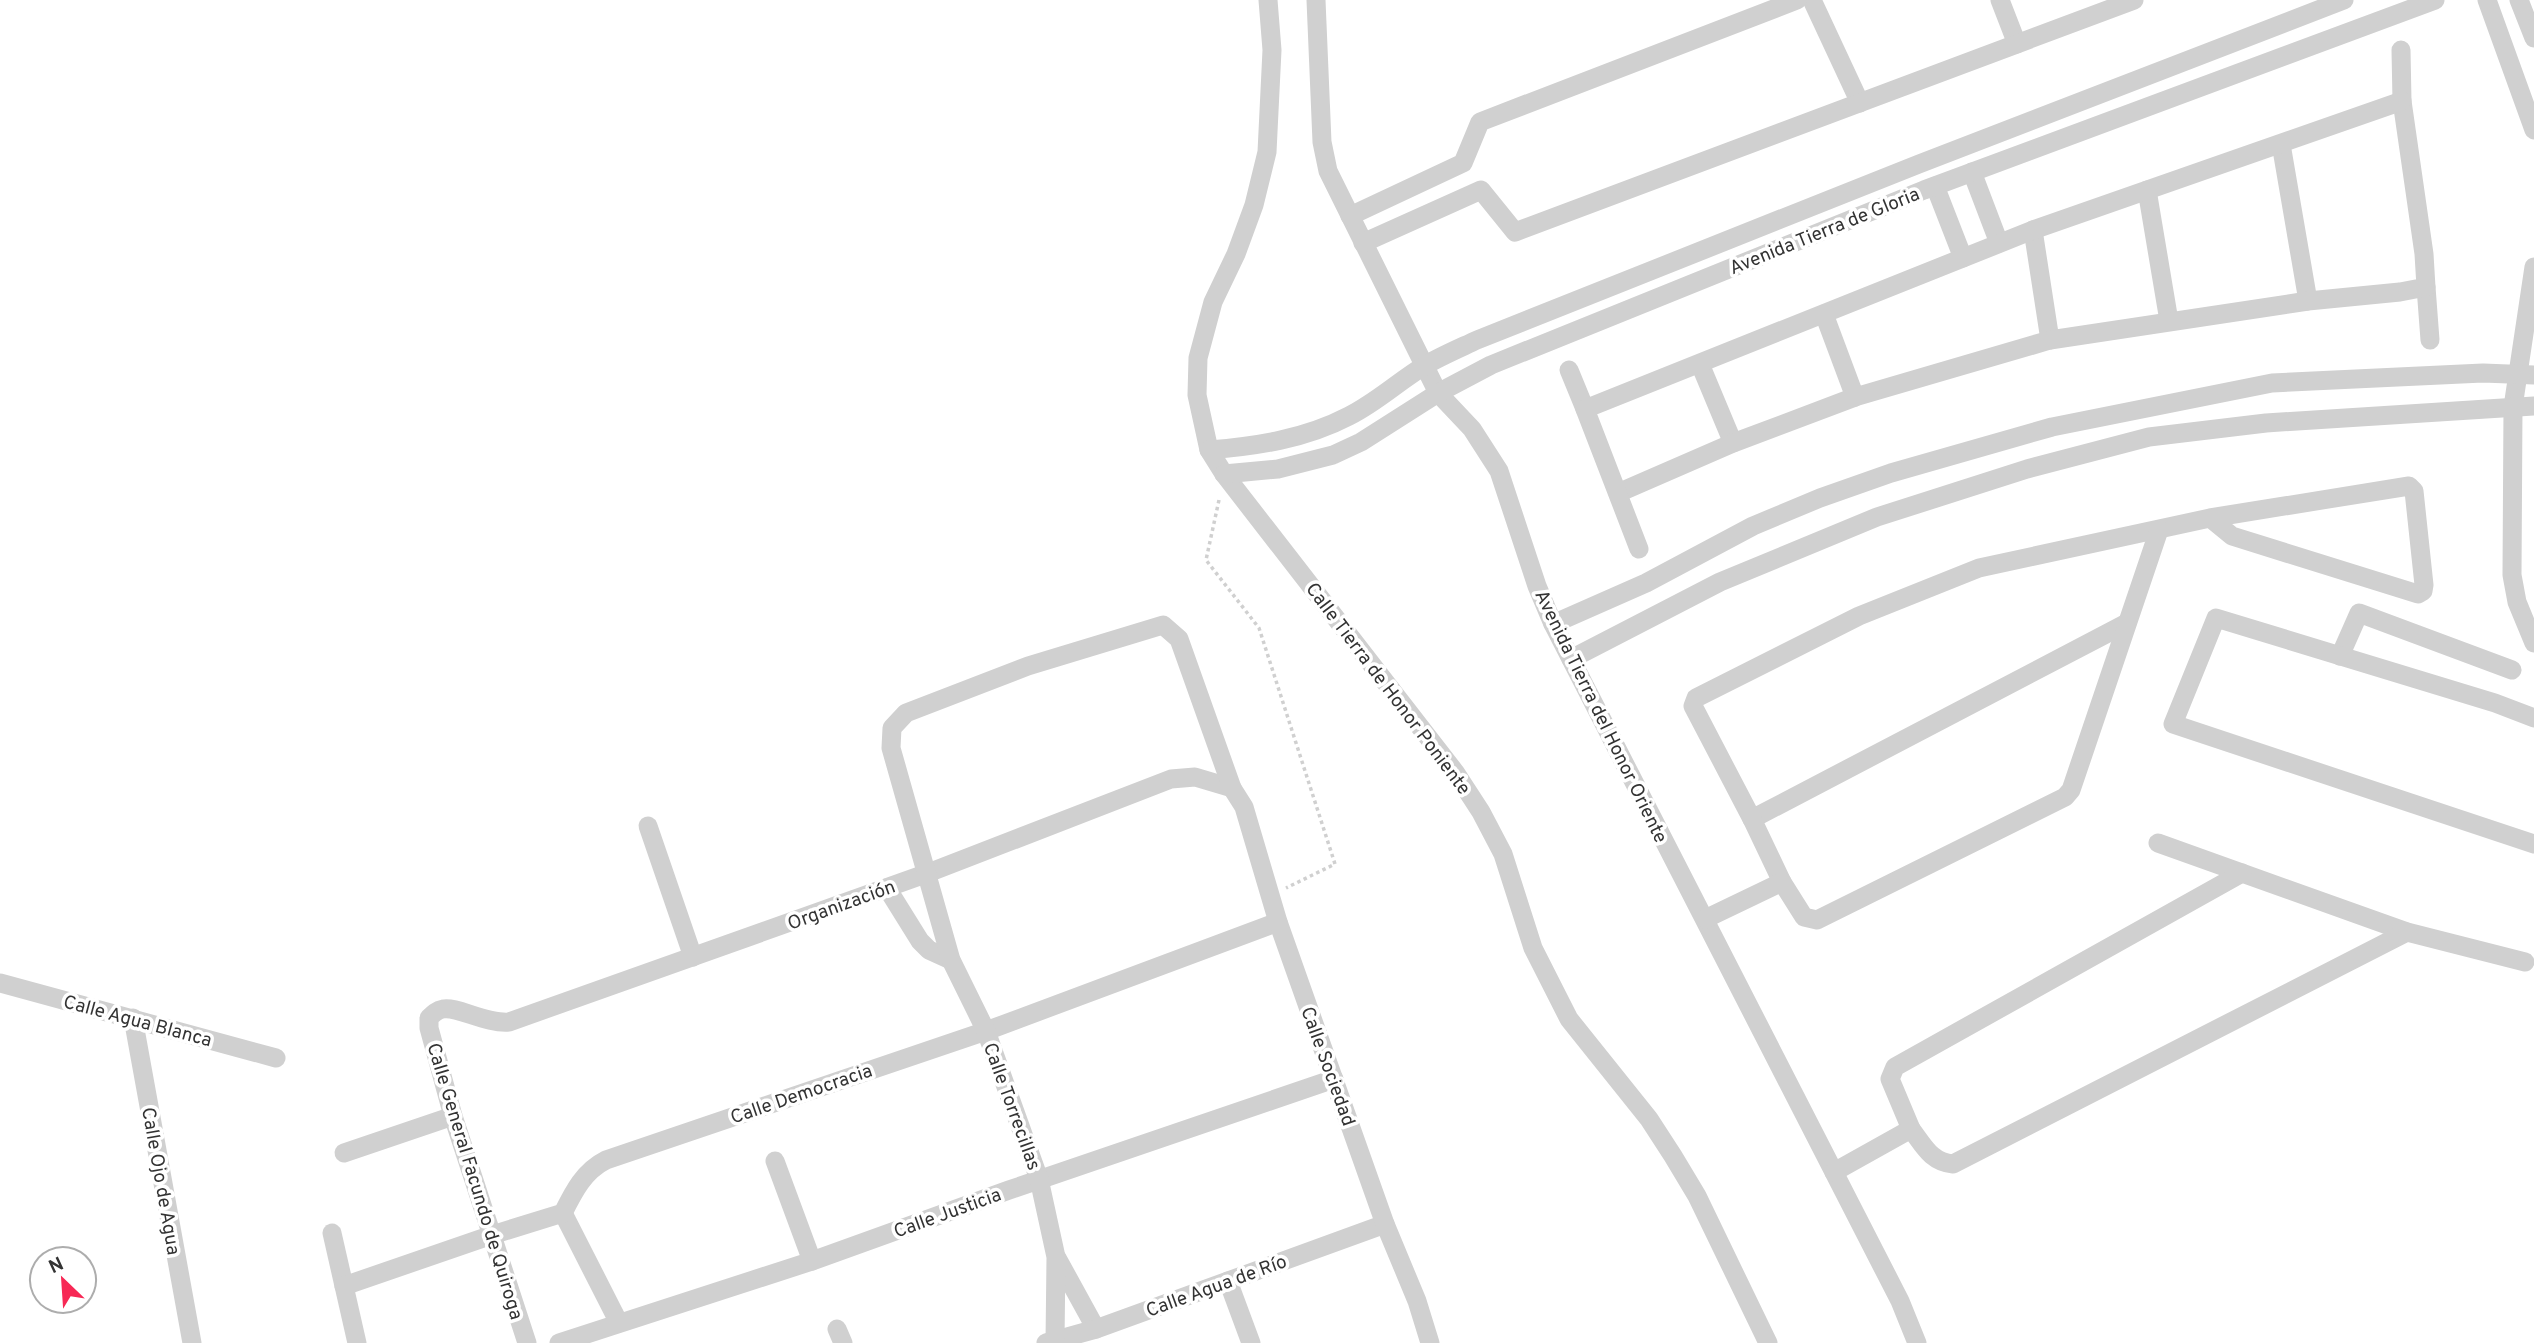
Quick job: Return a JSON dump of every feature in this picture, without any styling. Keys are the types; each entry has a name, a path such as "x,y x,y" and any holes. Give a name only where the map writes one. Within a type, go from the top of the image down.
{"street":[{"name":"Calle Tierra de Honor Poniente","path":"1268,0 1272,50 1267,152 1254,205 1236,254 1213,302 1198,358 1197,395 1209,450 1224,474 1455,772 1481,812 1503,854 1533,948 1550,985 1569,1019 1649,1119 1673,1156 1697,1196 1768,1343"},
{"name":"Avenida Tierra del Honor Oriente","path":"1316,0 1324,157 1350,216 1438,393 1472,429 1499,471 1537,586 1553,624 1900,1301 1917,1343"},
{"path":"1350,216 1463,163 1480,122 1797,0"},
{"path":"1812,0 1860,103"},
{"path":"2000,0 2018,44"},
{"path":"1363,243 1481,190 1515,232 2134,0"},
{"name":"Avenida Tierra de Gloria","path":"1209,450 1256,446 1314,431 1347,418 1388,393 1423,366 1477,340 1919,164 2344,0"},
{"name":"Avenida Tierra de Gloria","path":"1224,474 1278,469 1332,455 1388,426 1438,393 1490,365 1935,186 2435,0"},
{"path":"2487,0 2534,130"},
{"path":"2519,0 2534,38"},
{"path":"2400,50 2402,102 2424,254 2430,340"},
{"path":"1585,409 2033,230 2402,102"},
{"path":"2281,144 2308,301"},
{"path":"1972,172 1999,243"},
{"path":"1935,186 1964,258"},
{"path":"2147,190 2169,321"},
{"path":"2033,230 2050,340"},
{"path":"2534,267 2526,374 2513,407 2512,575 2517,602 2534,643"},
{"path":"1618,493 1733,443 1855,397 2050,340 2308,301 2426,287"},
{"path":"1824,314 1855,397"},
{"path":"1700,363 1733,443"},
{"path":"1569,370 1639,549"},
{"path":"1553,624 1646,583 1753,526 1820,498 1891,473 2052,426 2272,383 2526,374"},
{"path":"1572,659 1720,582 1877,517 2026,469 2149,437 2266,423 2534,406"},
{"path":"2159,530 2071,790 2065,797 1817,920 1804,917 1782,883 1693,706 1696,698 1859,616 1979,568 2210,518 2413,488 2423,591 2417,594 2232,536 2210,518"},
{"path":"2340,656 2359,613 2512,670"},
{"path":"2534,718 2495,703 2216,618 2173,724 2534,844"},
{"path":"1752,819 2127,623"},
{"name":"Calle Sociedad","path":"1028,666 1163,625 1179,639 1232,788 1244,807 1278,922 1430,1343"},
{"name":"Calle Torrecillas","path":"1028,666 906,713 892,728 891,748 951,960 986,1031 1039,1179 1056,1257 1052,1342"},
{"name":"Organización","path":"429,1018 438,1011 448,1009 490,1021 509,1022 928,873 1171,779 1195,777 1232,788"},
{"path":"648,826 693,957"},
{"path":"2158,844 2407,932 2525,962"},
{"path":"2242,873 1895,1067 1890,1079 1910,1129 1933,1157 1940,1163 1953,1164 2407,932"},
{"path":"1704,919 1782,883"},
{"path":"887,888 919,941 929,950 951,960"},
{"name":"Calle Democracia","path":"564,1213 573,1192 589,1170 606,1160 986,1031 1278,922"},
{"name":"Calle Agua Blanca","path":"0,983 276,1058"},
{"name":"Calle Ojo de Agua","path":"133,1018 192,1343"},
{"name":"Calle General Facundo de Quiroga","path":"429,1018 429,1028 453,1116 527,1343"},
{"name":"Calle Justicia","path":"559,1343 812,1261 1039,1179 1334,1079"},
{"path":"344,1153 453,1116"},
{"path":"1834,1172 1910,1129"},
{"path":"775,1161 812,1261"},
{"path":"344,1286 492,1234 564,1213 619,1324"},
{"name":"Calle Agua de Río","path":"1052,1342 1096,1329 1385,1224"},
{"path":"332,1233 357,1343"},
{"name":"Calle Torrecillas","path":"1056,1257 1096,1329"},
{"path":"1228,1281 1251,1343"}],"path":[{"path":"1224,474 1206,560 1259,628 1335,864 1271,895"}]}
